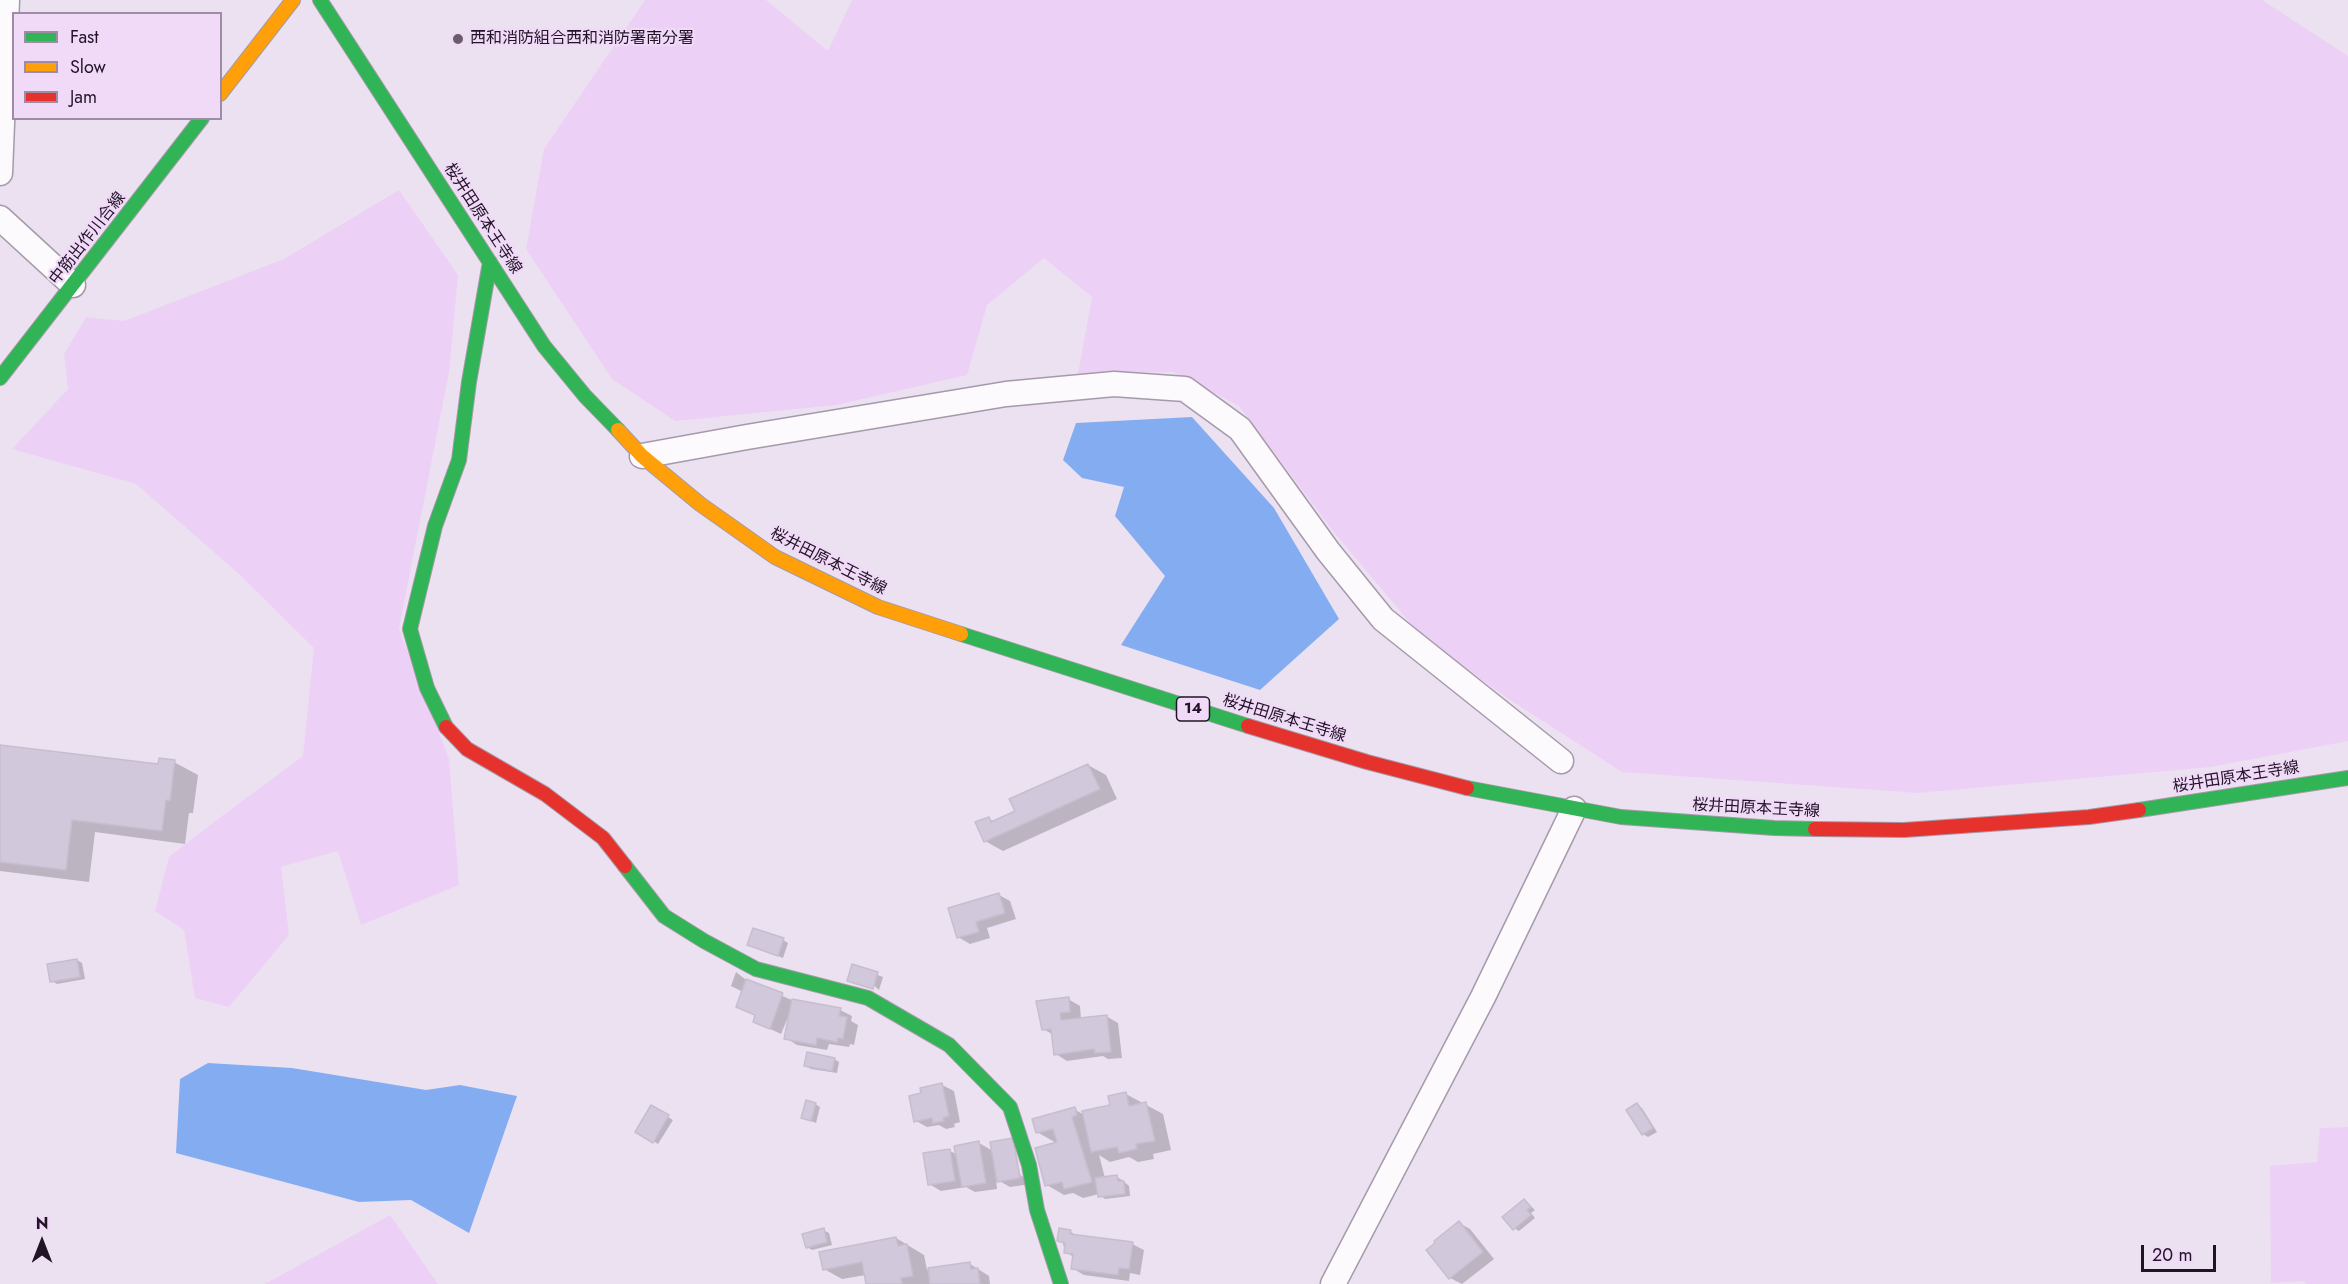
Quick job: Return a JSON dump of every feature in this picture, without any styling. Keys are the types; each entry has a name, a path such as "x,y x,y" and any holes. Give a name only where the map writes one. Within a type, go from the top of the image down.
{"main road":[{"path":"222,91 293,0"},
{"name":"桜井田原本王寺線","path":"320,0 544,346 585,396 642,456 700,504 775,557 878,607 1157,698 1367,762 1483,792 1621,817 1774,828 1904,830 2089,817 2348,778"},
{"name":"中筋出作川合線","path":"0,378 200,120"},
{"path":"490,262 469,382 459,460 435,526 410,629 427,688 445,726 467,749 545,794 603,838 664,916 756,969 868,998 949,1045 1010,1107 1029,1165 1037,1210 1061,1284"}],"street":[{"path":"0,173 3,26 8,0"},
{"path":"0,218 73,285"},
{"path":"642,456 1006,394 1114,384 1185,389 1240,429 1328,551 1383,619 1561,761"},
{"path":"1333,1284 1483,997 1574,809"}],"shaded area":[{"path":"645,0 766,0 828,51 852,0 2262,0 2348,56 2348,741 2211,767 1918,793 1622,772 1507,698 1421,636 1333,531 1239,406 1173,372 1078,374 1092,297 1044,258 987,305 967,375 836,405 675,421 612,379 526,249 544,149"},
{"path":"399,190 458,275 449,372 399,629 449,759 459,885 361,925 338,851 281,867 289,935 229,1007 195,998 184,930 155,911 169,857 303,756 314,648 239,574 136,484 12,449 68,389 64,354 86,317 124,321 284,259"},
{"path":"2348,1127 2348,1284 2306,1284 2304,1281 2271,1283 2270,1166 2317,1162 2320,1128"},
{"path":"390,1215 438,1284 265,1284"}],"water":[{"path":"1192,417 1274,508 1339,619 1260,690 1121,645 1165,576 1115,516 1124,487 1082,478 1063,460 1076,423"},
{"path":"208,1063 292,1068 426,1090 460,1085 517,1096 469,1233 411,1200 359,1202 176,1153 180,1079"}],"building":[{"path":"0,745 158,764 159,758 175,760 170,801 166,800 162,831 72,820 66,870 0,862"},
{"path":"1088,764 1100,789 984,842 975,822 989,817 991,822 1015,811 1009,799"},
{"path":"999,893 1005,913 976,922 979,932 957,938 948,908"},
{"path":"753,928 784,938 778,956 747,945"},
{"path":"77,959 80,977 50,982 47,964"},
{"path":"852,964 878,972 873,989 847,981"},
{"path":"746,979 783,993 770,1029 753,1022 755,1015 736,1007"},
{"path":"1069,997 1070,1012 1060,1013 1061,1020 1107,1015 1111,1052 1095,1053 1094,1049 1054,1055 1051,1029 1042,1030 1036,1001"},
{"path":"792,999 841,1008 839,1016 847,1017 843,1039 838,1038 837,1042 817,1038 816,1045 784,1039"},
{"path":"807,1052 835,1058 832,1071 804,1066"},
{"path":"942,1083 949,1116 943,1118 944,1121 933,1123 932,1118 914,1122 909,1096 921,1093 920,1088"},
{"path":"1126,1092 1129,1106 1146,1102 1155,1141 1136,1144 1137,1149 1119,1153 1117,1147 1091,1152 1082,1111 1110,1105 1108,1096"},
{"path":"806,1100 816,1103 811,1121 801,1118"},
{"path":"1637,1103 1653,1128 1642,1135 1626,1110"},
{"path":"651,1105 669,1115 653,1143 635,1132"},
{"path":"1075,1107 1077,1115 1072,1117 1092,1182 1064,1189 1062,1182 1045,1186 1035,1148 1057,1142 1053,1129 1036,1133 1032,1119"},
{"path":"1013,1138 1020,1178 997,1182 990,1142"},
{"path":"979,1141 986,1183 962,1187 954,1146"},
{"path":"950,1149 955,1181 928,1185 923,1153"},
{"path":"1117,1175 1118,1181 1124,1181 1125,1194 1098,1197 1095,1178"},
{"path":"1524,1199 1531,1207 1527,1210 1531,1215 1513,1230 1502,1217"},
{"path":"1459,1221 1483,1252 1449,1279 1426,1250"},
{"path":"824,1228 827,1242 806,1248 802,1234"},
{"path":"1059,1228 1071,1230 1070,1234 1133,1242 1129,1269 1119,1268 1118,1275 1071,1269 1073,1254 1064,1253 1065,1243 1057,1241"},
{"path":"896,1237 898,1246 907,1244 913,1276 901,1278 902,1284 866,1284 862,1262 823,1270 819,1252"},
{"path":"970,1262 971,1269 978,1268 980,1284 930,1284 928,1268"}],"traffic: fast":[{"path":"320,0 544,346 585,396 618,430"},
{"path":"0,378 200,120"},
{"path":"446,727 427,688 410,629 435,526 459,460 469,382 490,262"},
{"path":"961,634 1248,726"},
{"path":"2139,810 2348,778"},
{"path":"1467,788 1621,817 1815,829"},
{"path":"625,866 664,916 704,941 756,969 868,998 949,1045 1010,1107 1029,1165 1037,1210 1061,1284"}],"traffic: slow":[{"path":"222,91 293,0"},
{"path":"618,430 642,456 700,504 775,557 878,607 961,634"}],"traffic: jam":[{"path":"1248,726 1367,762 1467,788"},
{"path":"446,727 467,749 545,794 603,838 625,866"},
{"path":"1815,829 1904,830 2089,817 2139,810"}],"place":[{"name":"西和消防組合西和消防署南分署","path":"458,39"}]}
